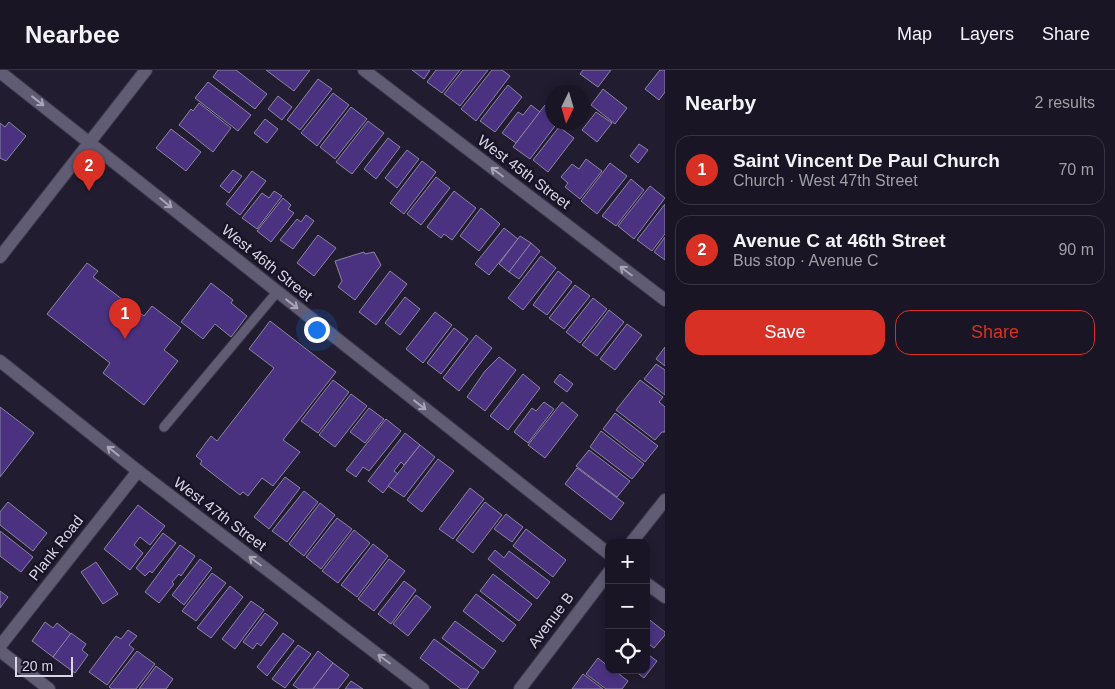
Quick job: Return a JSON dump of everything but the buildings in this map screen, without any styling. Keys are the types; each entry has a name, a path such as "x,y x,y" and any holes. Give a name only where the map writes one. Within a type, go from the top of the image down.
{"street":[{"path":"0,257 146,70"},
{"name":"West 45th Street","path":"364,70 665,300"},
{"name":"West 46th Street","path":"0,72 605,551"},
{"name":"West 47th Street","path":"0,361 138,471 423,689"},
{"name":"Plank Road","path":"0,646 138,471"},
{"path":"634,539 665,500"},
{"name":"Avenue B","path":"520,689 605,577"},
{"path":"647,584 665,597"},
{"path":"0,651 49,689"}],"lane":[{"path":"164,427 277,292"}],"place":[{"name":"Avenue C at 46th Street","path":"89,191"},
{"name":"Saint Vincent De Paul Church","path":"125,339"}]}
